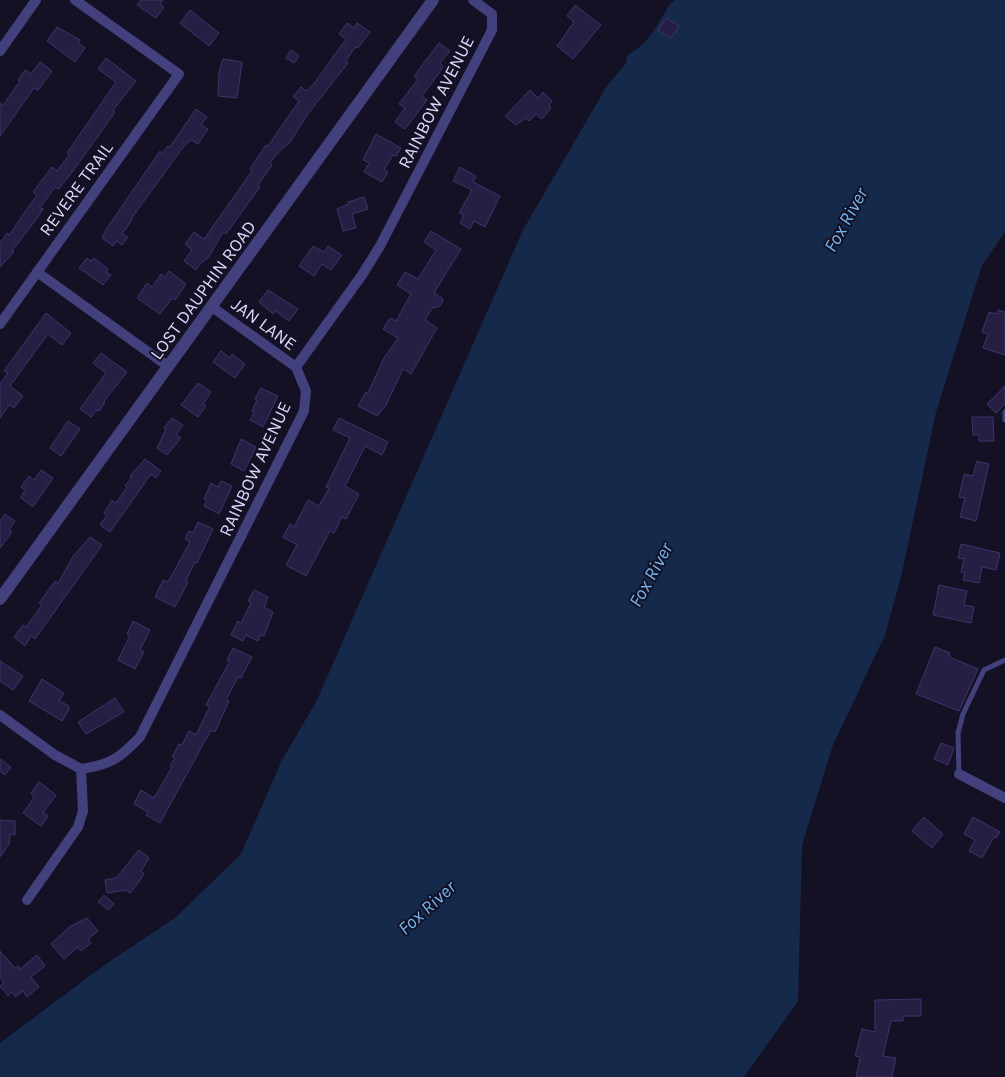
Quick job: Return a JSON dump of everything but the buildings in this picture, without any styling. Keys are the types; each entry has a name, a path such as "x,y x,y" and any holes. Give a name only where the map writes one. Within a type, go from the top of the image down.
{"street":[{"path":"0,51 36,0"},
{"name":"REVERE TRAIL","path":"0,324 179,74 75,0"},
{"name":"LOST DAUPHIN ROAD","path":"0,599 433,0"},
{"name":"RAINBOW AVENUE","path":"81,769 102,766 123,755 140,737 304,411 306,391 296,367 362,275 380,246 492,30 492,14 473,0"},
{"path":"37,272 169,367"},
{"name":"JAN LANE","path":"212,307 296,367"},
{"path":"0,715 55,755 81,769 81,818 75,832 28,900"},
{"path":"959,774 1005,798"}],"lane":[{"path":"1005,412 1005,420"},
{"path":"959,774 958,733 963,714 984,670 1005,660"}],"water":[{"name":"Fox River","path":"675,0 1005,0 1005,232 982,265 936,412 902,573 885,635 833,745 802,845 798,1001 744,1077 0,1077 0,1043 106,964 175,918 241,854 282,760 317,700 523,230 607,86 626,63 628,55 647,39"}]}
